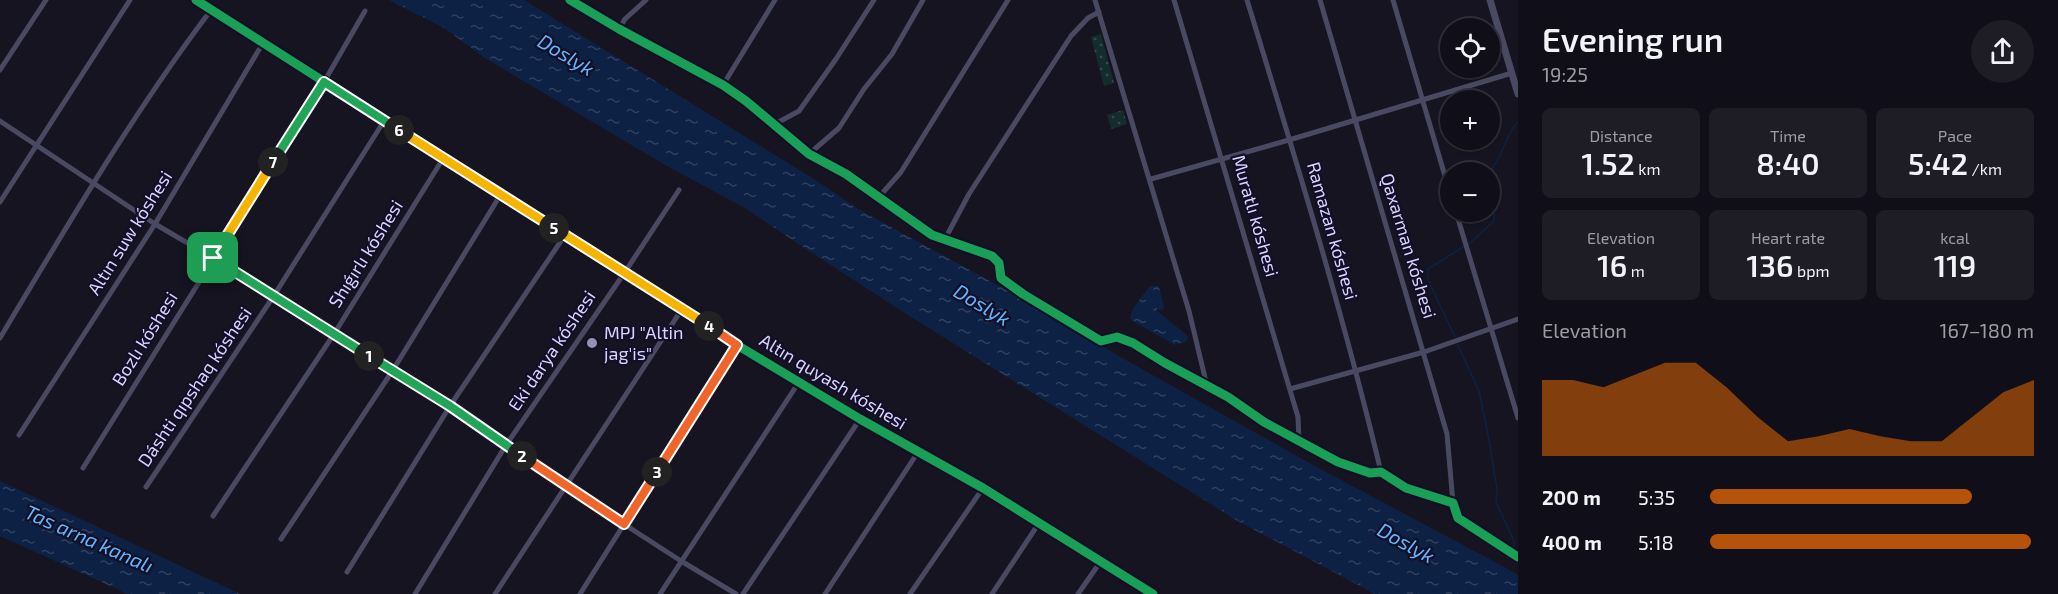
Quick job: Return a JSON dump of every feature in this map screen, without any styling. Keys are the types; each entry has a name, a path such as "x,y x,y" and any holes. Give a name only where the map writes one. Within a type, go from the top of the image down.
{"street":[{"path":"0,70 46,0"},
{"path":"0,202 130,0"},
{"name":"Altın quyash kóshesi","path":"196,0 737,345 860,419 983,488 1153,594"},
{"path":"570,0 723,85 775,124 809,154 846,174 932,235 992,256 999,263 1001,278 1023,294 1101,340 1117,337 1133,343 1228,397 1264,422 1338,462 1370,473 1381,472 1406,488 1453,503 1458,518 1518,556"},
{"path":"619,29 645,0"},
{"path":"723,85 775,0"},
{"path":"775,124 799,111 874,0"},
{"path":"809,154 839,128 864,88 892,54 923,0"},
{"path":"878,198 901,172 1008,0"},
{"path":"1095,0 1151,179 1189,311 1207,386"},
{"name":"Muratlı kóshesi","path":"1174,0 1298,417 1299,442"},
{"name":"Ramazan kóshesi","path":"1247,0 1357,372 1381,472"},
{"name":"Qaxarman kóshesi","path":"1320,0 1447,434 1453,503"},
{"path":"1394,0 1441,162"},
{"path":"1490,0 1518,94"},
{"path":"0,338 93,184 186,42 211,10"},
{"name":"Bozlı kóshesi","path":"83,468 324,82 365,11"},
{"path":"945,239 969,194 1071,36 1088,18 1099,12"},
{"name":"Altın suw kóshesi","path":"20,435 155,224 263,43"},
{"path":"1151,179 1289,140 1512,72"},
{"path":"0,121 155,224 450,406 566,486 736,594"},
{"name":"Dáshti qıpshaq kóshesi","path":"146,488 273,297 384,121"},
{"name":"Shıǵırlı kóshesi","path":"213,516 334,334 444,157"},
{"name":"Eki darya kóshesi","path":"415,594 506,445 679,190"},
{"path":"281,539 393,370 501,194"},
{"path":"1459,222 1518,418"},
{"path":"347,572 450,406 565,235"},
{"path":"495,594 681,309"},
{"path":"1290,389 1424,352 1518,319"},
{"path":"580,594 737,345"},
{"path":"660,594 799,382"},
{"path":"742,594 860,419"},
{"path":"825,594 918,452"},
{"path":"910,594 983,488"},
{"path":"992,594 1039,523"},
{"path":"1078,594 1101,561"}],"green space":[{"path":"1101,34 1114,83 1104,86 1091,37"},
{"path":"1123,110 1127,124 1111,129 1107,115"}],"water":[{"name":"Doslyk","path":"389,0 524,0 817,181 858,209 999,286 1313,465 1518,575 1518,594 1375,594 1236,520 908,315 745,208 667,166 485,58 444,28"},
{"path":"1150,286 1159,287 1164,307 1162,311 1157,308 1157,311 1188,336 1187,341 1175,345 1131,320 1134,307"},
{"name":"Tas arna kanalı","path":"0,481 240,594 128,594 0,536"}],"waterway":[{"path":"1497,162 1518,122"},
{"path":"1469,244 1493,222"},
{"path":"1455,337 1428,280 1428,269 1463,247"},
{"path":"1458,345 1479,391 1497,489 1496,502 1514,541 1513,550"}],"cycle path":[{"path":"196,0 737,345 860,419 983,488 1153,594"},
{"path":"570,0 723,85 746,101 809,154 846,174 932,235 992,256 999,263 1001,278 1023,294 1101,341 1117,337 1133,343 1228,397 1264,422 1338,462 1370,473 1381,472 1406,488 1453,503 1458,518 1518,557"}],"place":[{"name":"MPJ \"Altin jag'is\"","path":"592,343"}],"route":[{"path":"324,82 737,345 624,524 450,406 213,258 324,82"}]}
